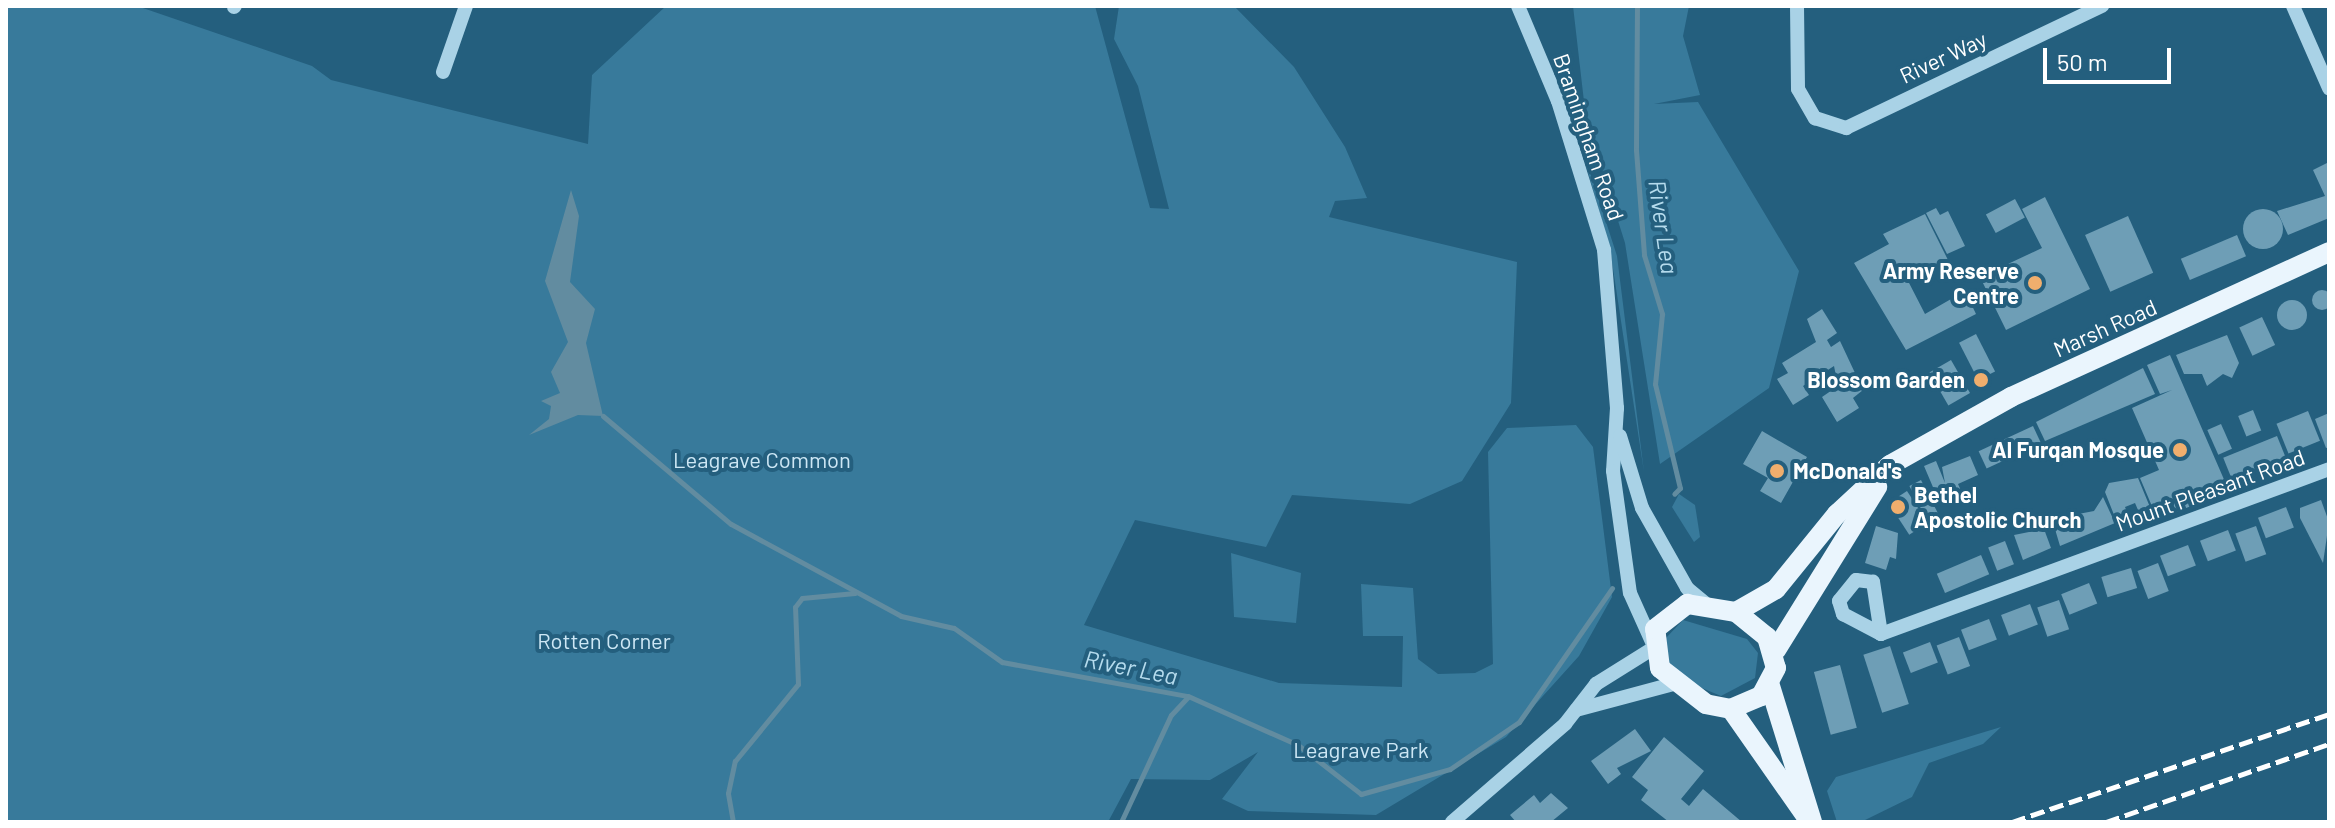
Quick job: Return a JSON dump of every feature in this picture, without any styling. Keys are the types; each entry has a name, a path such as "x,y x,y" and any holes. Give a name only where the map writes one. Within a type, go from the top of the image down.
{"main road":[{"name":"Marsh Road","path":"1736,612 1760,605 1861,489 1905,456 2011,397 2329,252"},
{"name":"Marsh Road","path":"1776,650 1862,508 1905,456"},
{"path":"1707,605 1736,612 1776,650 1770,686 1811,822 1731,709 1673,684 1652,646 1674,609 1707,605"},
{"path":"1731,709 1770,686"}],"street":[{"path":"443,72 466,6"},
{"name":"Bramingham Road","path":"1518,6 1558,101 1604,250 1617,428 1613,471 1630,593 1652,646"},
{"name":"River Way","path":"1797,6 1798,89 1815,118 1846,128 2102,6"},
{"path":"2293,6 2329,88"},
{"name":"Bramingham Road","path":"1617,428 1642,508 1687,588 1707,605"},
{"name":"Mount Pleasant Road","path":"1881,634 2329,469"},
{"path":"1452,822 1576,710 1596,684 1652,646"},
{"path":"1576,710 1673,684"}],"green space":[{"name":"Leagrave Common","path":"6,6 137,6 312,66 331,80 588,144 592,75 666,6 1095,6 1150,208 1169,209 1138,86 1114,39 1119,6 1234,6 1294,67 1345,147 1367,198 1335,201 1329,217 1517,262 1511,403 1462,481 1410,504 1292,495 1266,547 1135,520 1084,625 1279,683 1402,687 1403,636 1363,636 1361,584 1413,588 1418,659 1438,674 1475,673 1493,664 1488,452 1507,428 1576,425 1593,447 1612,597 1579,656 1506,737 1376,815 1248,811 1222,799 1258,752 1210,780 1131,779 1108,822 6,822"},
{"path":"1573,6 1689,6 1683,36 1700,95 1654,104 1698,102 1799,271 1769,388 1660,464 1625,243 1586,119"},
{"path":"1571,113 1617,256 1644,472 1610,249"},
{"path":"1679,494 1695,505 1700,537 1694,542 1672,507"},
{"path":"1231,553 1301,573 1296,623 1234,617"},
{"path":"1683,620 1747,639 1758,653 1755,678 1721,696 1678,678 1664,655 1665,639"},
{"path":"2001,727 1983,744 1929,763 1912,797 1861,822 1837,822 1827,791 1836,777"}],"shaded area":[{"path":"571,190 579,216 570,282 595,309 586,343 603,416 578,415 529,435 549,419 551,406 541,401 560,393 551,372 568,342 545,281"}],"building":[{"path":"2329,162 2329,218 2288,235 2277,211 2325,196 2313,170"},
{"name":"Army Reserve Centre","path":"2045,197 2090,289 2006,330 1980,277 2042,248 2022,209"},
{"path":"2015,199 2025,218 1996,233 1986,214"},
{"path":"1936,208 1940,215 1948,211 1965,246 1947,254 1926,213"},
{"path":"2263,209 2277,215 2283,229 2277,243 2263,249 2249,243 2243,229 2249,215"},
{"path":"1925,214 1948,260 1907,279 1925,314 1965,291 1976,314 1906,350 1854,263 1889,244 1883,234"},
{"path":"2128,216 2153,273 2110,292 2085,235"},
{"path":"2237,235 2246,256 2190,280 2181,259"},
{"path":"2322,290 2329,293 2332,300 2329,307 2322,310 2315,307 2312,300 2315,293"},
{"path":"2292,300 2298,301 2306,309 2306,321 2298,329 2292,330 2286,329 2278,321 2277,315 2278,309 2286,301"},
{"path":"1822,309 1837,333 1827,340 1831,347 1840,341 1863,390 1853,398 1859,408 1837,422 1822,397 1838,386 1834,366 1803,386 1809,395 1793,405 1777,379 1788,373 1782,363 1816,342 1807,319"},
{"path":"2262,317 2275,345 2252,356 2239,328"},
{"path":"1976,334 1995,371 1978,380 1959,343"},
{"path":"2227,335 2239,363 2232,378 2223,374 2207,386 2202,374 2184,374 2176,355"},
{"name":"Al Furqan Mosque","path":"2170,355 2229,491 2176,512 2173,503 2154,511 2140,478 2159,470 2132,408 2172,390 2160,394 2147,365"},
{"path":"1951,360 1970,393 1948,405 1929,372"},
{"path":"2143,368 2155,394 2045,441 2036,422"},
{"path":"2253,410 2261,430 2246,436 2238,416"},
{"path":"2308,411 2320,441 2288,453 2276,424"},
{"path":"2329,413 2329,447 2326,448 2315,419"},
{"path":"2221,424 2232,449 2218,455 2207,430"},
{"path":"2033,426 2041,443 1987,469 1979,451"},
{"name":"McDonald's","path":"1762,431 1807,457 1781,503 1760,491 1768,478 1743,464"},
{"path":"2277,436 2286,458 2232,480 2223,458"},
{"path":"1970,456 1978,475 1958,484 1962,493 1938,499 1924,466 1936,461 1945,483 1942,467"},
{"path":"2138,478 2152,512 2141,517 2135,503 2125,507 2130,520 2118,525 2105,492 2109,483"},
{"path":"1921,480 1938,514 1927,520 1909,486"},
{"path":"1907,491 1928,523 1909,535 1889,503"},
{"path":"2103,497 2115,523 2060,546 2052,519 2094,511"},
{"path":"2321,500 2329,522 2323,563 2300,518 2300,508"},
{"path":"2286,507 2294,528 2266,538 2258,518"},
{"path":"1876,526 1898,533 1896,559 1890,557 1886,570 1865,563"},
{"path":"2256,526 2266,554 2246,562 2235,534"},
{"path":"2044,529 2051,548 2023,560 2014,535"},
{"path":"2228,530 2236,551 2208,561 2200,541"},
{"path":"2005,541 2014,564 1997,571 1988,547"},
{"path":"2188,545 2196,566 2168,576 2160,556"},
{"path":"1981,555 1989,574 1945,593 1937,574"},
{"path":"2158,563 2169,591 2148,599 2137,571"},
{"path":"2131,568 2137,588 2107,597 2101,577"},
{"path":"2089,583 2097,603 2069,615 2061,594"},
{"path":"2059,600 2069,629 2047,637 2037,607"},
{"path":"2030,604 2038,625 2009,636 2001,615"},
{"path":"1989,619 1997,640 1969,650 1961,630"},
{"path":"1959,637 1970,666 1948,675 1937,646"},
{"path":"1930,642 1938,663 1911,673 1903,652"},
{"path":"1890,646 1909,704 1882,713 1863,655"},
{"path":"1840,665 1857,728 1831,735 1814,672"},
{"path":"1635,729 1651,751 1617,768 1621,774 1608,784 1591,761"},
{"path":"1664,737 1704,771 1681,799 1689,806 1703,789 1742,822 1669,822 1641,800 1648,790 1632,777"},
{"path":"1551,793 1568,808 1551,822 1516,822 1510,815 1534,795 1540,803"}],"waterway":[{"name":"River Lea","path":"1637,6 1636,150 1644,255 1662,314 1655,384 1680,488 1674,494"},
{"name":"River Lea","path":"603,416 731,524 901,616 954,628 1002,662 1188,696 1298,745 1361,794 1450,769 1519,722 1612,588"},
{"path":"733,822 728,793 735,761 798,684 795,607 802,598 855,593"},
{"path":"1121,822 1171,715 1188,697"}],"railway":[{"path":"2012,822 2329,714"},
{"path":"2106,822 2329,744"}],"place":[{"name":"Army Reserve Centre","path":"2035,283"},
{"name":"Blossom Garden","path":"1981,380"},
{"name":"Al Furqan Mosque","path":"2180,450"},
{"name":"McDonald's","path":"1777,471"},
{"name":"Bethel Apostolic Church","path":"1898,507"}],"park label":[{"name":"Rotten Corner","path":"604,641"},
{"name":"Leagrave Park","path":"1361,750"}]}
